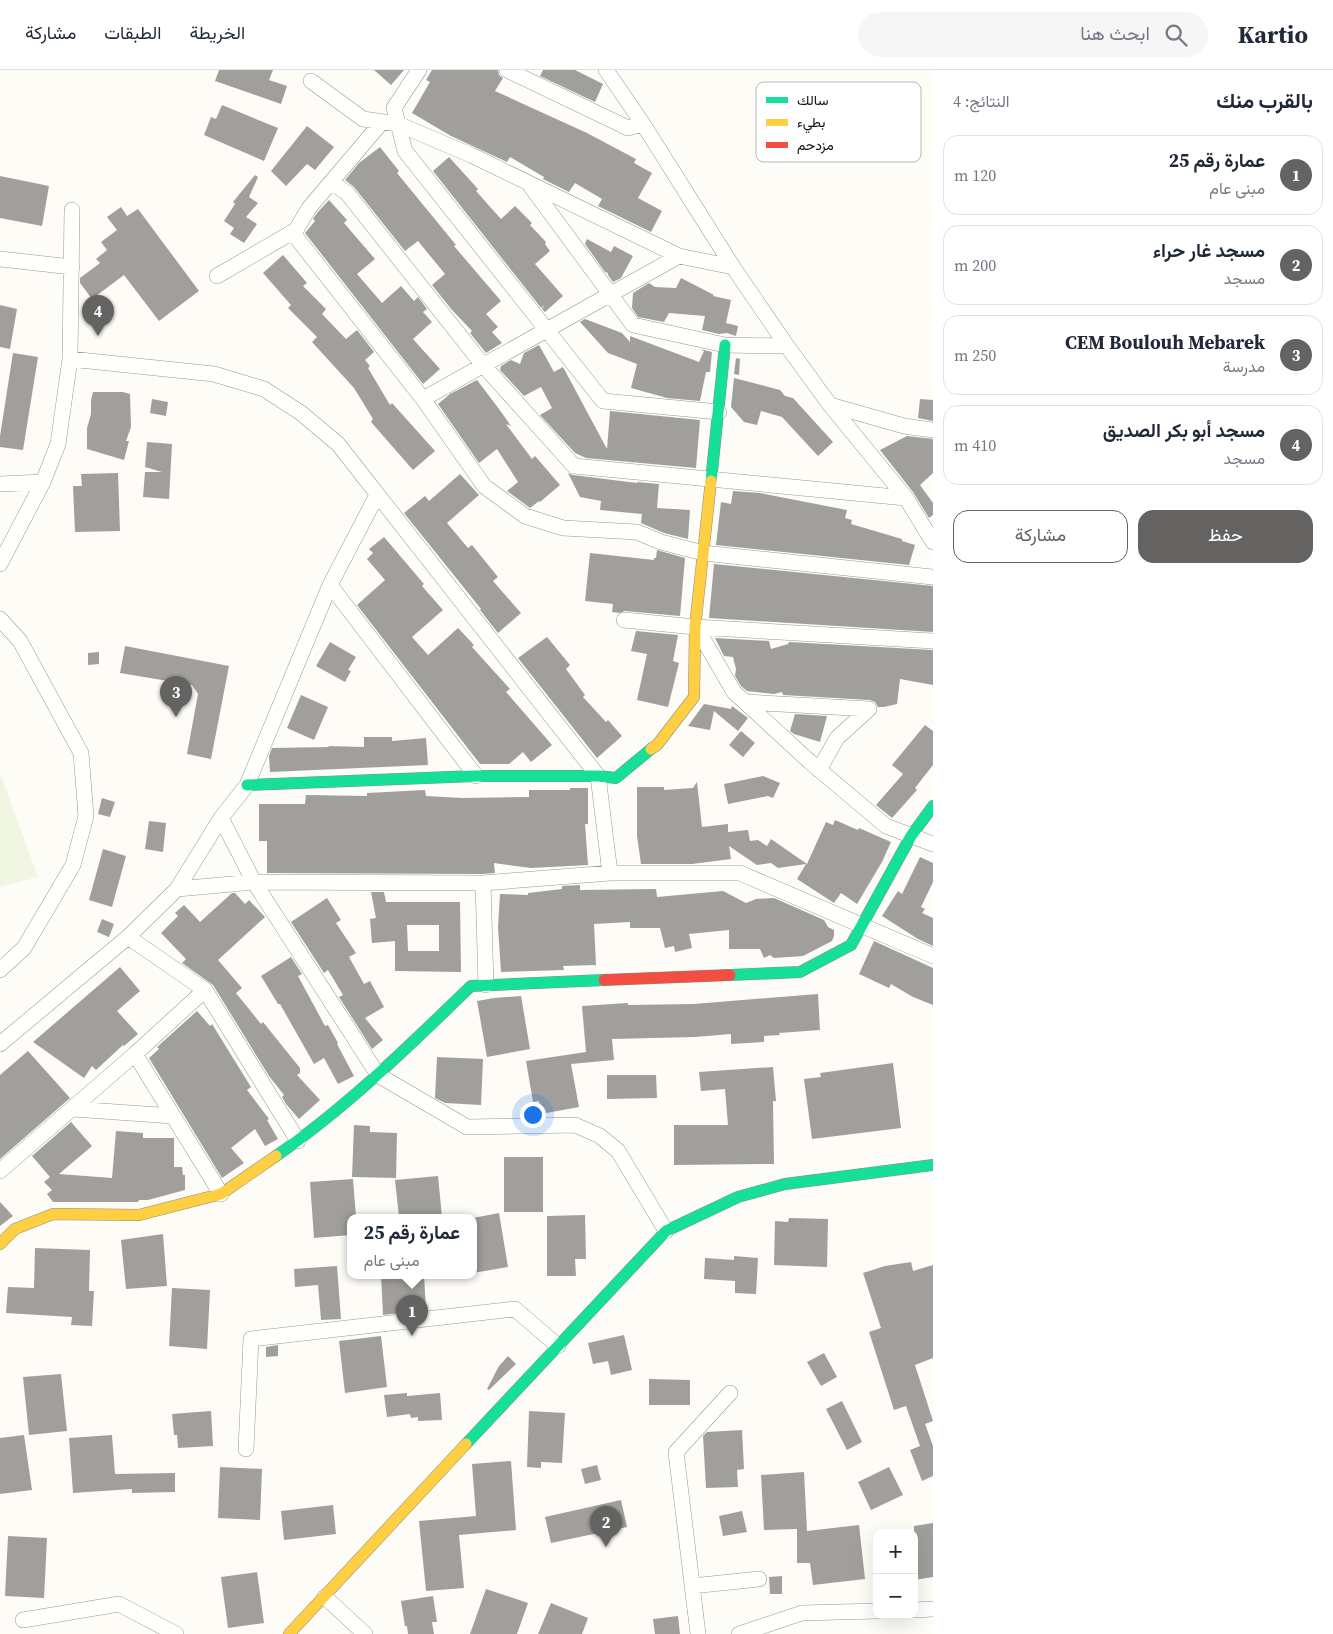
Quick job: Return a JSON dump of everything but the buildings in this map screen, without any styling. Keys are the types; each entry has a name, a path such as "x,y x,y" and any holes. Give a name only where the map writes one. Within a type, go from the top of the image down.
{"street":[{"path":"419,70 394,108 405,151 603,400 719,412"},
{"path":"507,70 628,128 643,124"},
{"path":"606,70 643,124 733,267 787,346 830,405 906,498 933,542"},
{"path":"310,81 363,119 398,124 471,155 679,256 733,267"},
{"path":"217,276 296,230 308,208 382,122"},
{"path":"330,182 346,193 483,366 574,466 906,498"},
{"path":"528,183 633,325 725,345 787,346"},
{"path":"0,564 42,482 58,444 70,359 72,210"},
{"path":"292,232 423,399 484,486 525,516 563,528 637,532 661,542 703,553 933,577"},
{"path":"423,399 679,256"},
{"path":"0,259 72,267"},
{"path":"247,785 476,776 598,776 616,778 657,745 694,697 695,626 725,345"},
{"path":"70,359 214,374 264,389 301,413 338,444 598,776 610,873"},
{"path":"830,405 904,426 933,430"},
{"path":"0,484 42,482"},
{"path":"0,1044 128,937 177,889 221,818 247,785 330,585 378,495"},
{"path":"330,585 476,776"},
{"path":"0,619 20,641 81,753 86,816 72,865 24,948 0,970"},
{"path":"624,620 933,641"},
{"path":"695,626 734,692 819,770 886,826 933,844"},
{"path":"745,702 869,709 837,738 819,770"},
{"path":"0,1244 16,1229 52,1214 139,1215 221,1194 298,1141 378,1075 471,986 800,972 851,945 911,836 933,806"},
{"path":"221,818 254,882 378,1075 466,1127 575,1124 600,1136 618,1151 666,1231"},
{"path":"177,889 254,882 483,883 610,873 740,873 933,956"},
{"path":"483,883 486,985"},
{"path":"128,937 205,990 298,1141"},
{"path":"0,1171 73,1109 205,990"},
{"path":"135,1054 221,1194"},
{"path":"73,1109 173,1116"},
{"path":"290,1634 666,1231 738,1197 786,1184 933,1165"},
{"path":"246,1449 251,1339 515,1309 558,1346"},
{"path":"698,1634 676,1452 730,1392"},
{"path":"692,1586 760,1579"},
{"path":"325,1597 366,1634"},
{"path":"23,1620 119,1604 176,1634"},
{"path":"918,1610 933,1609"},
{"path":"739,1634 802,1613 873,1611"}],"green space":[{"path":"0,777 38,877 0,887"}],"traffic: fast":[{"path":"711,481 725,345"},
{"path":"247,785 476,776 598,776 616,778 651,749"},
{"path":"730,975 800,972 851,945 911,836 933,806"},
{"path":"276,1156 353,1096 471,986 604,980"},
{"path":"466,1444 666,1231 738,1197 785,1184 933,1165"}],"traffic: slow":[{"path":"651,749 657,745 694,697 695,627 711,481"},
{"path":"0,1244 15,1229 53,1214 139,1215 221,1194 276,1156"},
{"path":"289,1634 466,1444"}],"traffic: jam":[{"path":"604,980 730,975"}],"place":[{"name":"مسجد أبو بكر الصديق","path":"98,336"},
{"name":"CEM Boulouh Mebarek","path":"176,717"},
{"name":"عمارة رقم 25","path":"412,1336"},
{"name":"مسجد غار حراء","path":"606,1547"}]}
